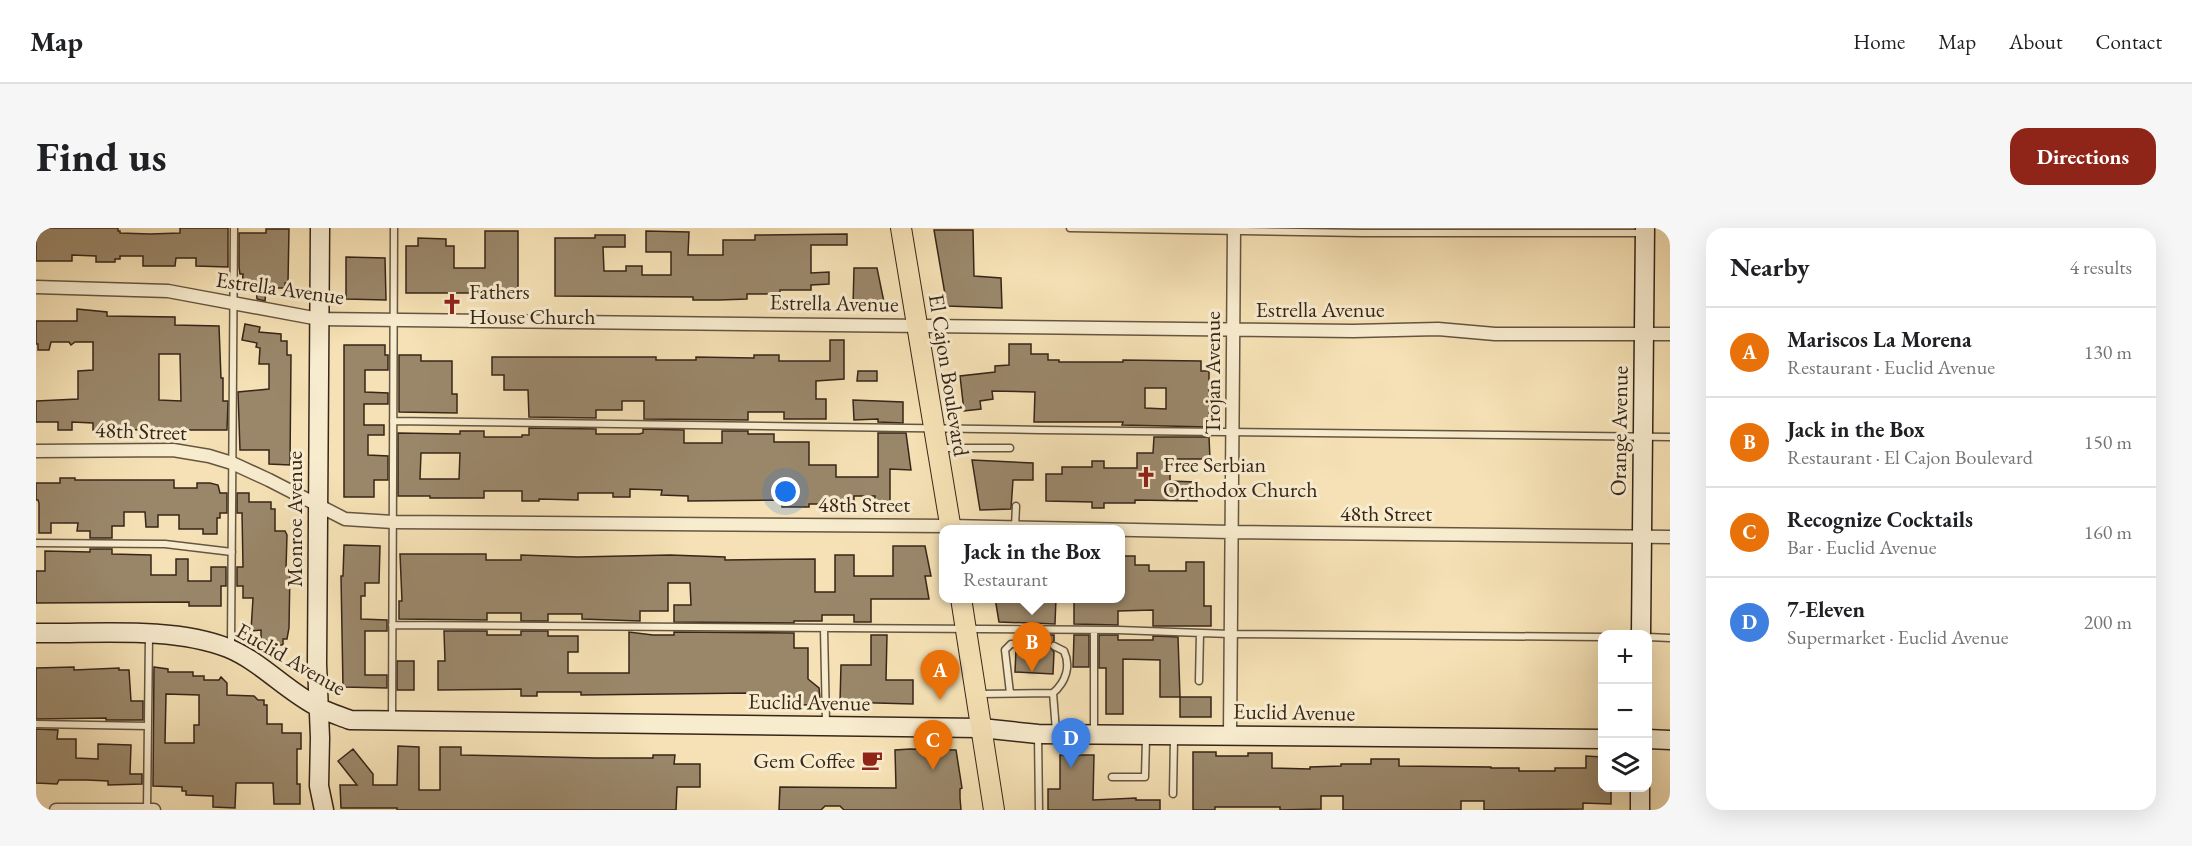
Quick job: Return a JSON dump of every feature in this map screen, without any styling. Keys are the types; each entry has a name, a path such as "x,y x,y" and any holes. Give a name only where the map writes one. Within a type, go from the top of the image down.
{"main road":[{"name":"Monroe Avenue","path":"320,228 317,664 319,786 324,810"},
{"name":"El Cajon Boulevard","path":"901,228 950,525"},
{"name":"Orange Avenue","path":"1641,630 1645,230"},
{"path":"962,603 994,810"},
{"name":"Euclid Avenue","path":"36,633 148,634 196,638 231,649 248,658 319,708 350,720 981,728 1047,734 1598,739"},
{"path":"1652,739 1670,740"},
{"path":"1640,792 1640,810"}],"street":[{"name":"Trojan Avenue","path":"1230,735 1234,229"},
{"name":"Estrella Avenue","path":"36,287 168,291 319,319 1353,331 1438,329 1495,334 1670,334"},
{"name":"48th Street","path":"36,451 173,450 209,456 232,463 269,480 298,497 345,519 393,522 939,528"},
{"name":"48th Street","path":"1125,530 1670,537"},
{"path":"56,810 154,810"}],"lane":[{"path":"231,649 234,228"},
{"path":"392,720 394,228"},
{"path":"1071,228 1234,229 1362,233 1645,230"},
{"path":"393,421 1670,437"},
{"path":"937,448 1010,448"},
{"path":"1016,506 1016,525"},
{"path":"36,543 165,544 231,552"},
{"path":"392,626 1094,630 1230,634 1598,637"},
{"path":"824,629 826,726"},
{"path":"1094,630 1094,734"},
{"path":"1199,681 1200,633"},
{"path":"147,809 148,634"},
{"path":"1652,637 1670,638"},
{"path":"1010,693 1005,650 1011,644 1016,644"},
{"path":"1039,810 1053,693 1063,683 1067,664 1064,651 1054,646"},
{"path":"976,694 1053,693"},
{"path":"36,724 148,726"},
{"path":"1112,777 1145,777 1146,735"},
{"path":"1173,794 1174,735"}],"building":[{"path":"36,228 118,228 120,233 150,234 180,233 180,228 228,228 228,267 196,266 196,258 176,258 175,266 143,266 143,256 120,256 120,259 115,259 115,262 96,262 96,256 72,255 72,261 36,261"},
{"path":"266,229 289,229 288,283 285,283 285,288 266,288 265,301 257,299 256,287 242,286 243,274 240,274 239,267 239,233 266,233"},
{"path":"934,230 973,230 974,276 1001,278 1002,308 947,306"},
{"path":"485,231 518,231 518,293 406,293 406,246 418,246 418,238 446,239 446,246 454,246 454,268 485,268"},
{"path":"646,231 689,232 688,255 723,255 723,240 755,240 755,235 847,234 847,245 811,245 811,273 829,272 829,284 811,285 811,290 780,290 780,294 747,294 747,299 719,300 693,300 693,297 555,296 555,238 625,235 625,247 603,247 604,271 626,271 626,266 642,266 642,275 671,275 671,252 646,252"},
{"path":"346,257 385,258 386,300 346,299"},
{"path":"854,268 877,268 884,302 879,308 853,306"},
{"path":"77,309 107,312 107,316 175,317 175,325 219,326 223,401 228,401 227,430 93,430 93,423 72,422 72,430 58,430 58,422 36,422 36,401 78,399 78,371 93,370 93,342 75,342 71,345 69,342 51,342 49,350 38,350 36,321 77,321","holes":["159,354 180,354 181,401 159,400"]},
{"path":"245,324 260,327 259,332 281,334 281,341 287,341 287,355 291,355 290,465 269,464 269,450 240,450 238,392 269,389 269,364 259,364 260,348 256,347 257,343 242,340"},
{"path":"830,340 844,340 844,379 816,381 816,399 826,399 826,419 784,419 784,412 748,412 748,420 644,419 644,401 622,401 622,410 596,410 596,418 529,417 528,390 504,390 504,375 492,375 492,357 656,357 656,360 696,360 696,357 754,358 754,355 779,355 779,361 830,361"},
{"path":"1009,344 1031,344 1031,354 1048,354 1048,360 1059,360 1059,362 1201,361 1201,371 1209,371 1209,427 1122,425 1123,422 1034,422 1035,392 992,391 993,399 980,401 981,409 964,411 960,376 995,372 995,366 1009,365","holes":["1145,388 1166,388 1166,409 1145,408"]},
{"path":"344,345 385,345 385,355 388,355 388,370 365,370 365,392 388,393 388,404 364,404 364,425 384,425 384,435 368,435 368,455 388,456 388,480 374,480 374,497 344,497"},
{"path":"399,355 421,355 421,361 452,361 452,394 457,394 457,413 399,412"},
{"path":"858,371 877,371 877,381 857,381"},
{"path":"853,400 903,402 903,423 878,422 878,419 854,420"},
{"path":"529,428 596,429 596,434 639,434 643,433 643,429 684,430 684,443 722,443 722,431 774,434 774,442 809,442 809,465 836,465 836,477 878,477 878,433 906,433 911,470 890,469 890,509 875,510 875,496 854,496 854,512 842,512 842,504 782,507 782,500 688,501 688,496 661,495 662,490 630,489 630,497 613,497 613,493 578,493 578,500 539,499 539,501 522,501 522,491 484,491 484,498 398,496 398,433 460,434 460,431 484,431 484,437 529,435","holes":["421,453 460,453 459,479 420,479"]},
{"path":"1154,437 1209,437 1210,459 1170,459 1170,481 1197,482 1197,501 1135,500 1135,503 1104,503 1104,508 1092,508 1092,502 1046,501 1046,474 1062,474 1062,467 1092,467 1092,461 1104,461 1104,468 1137,468 1137,453 1153,453"},
{"path":"972,460 1033,463 1033,480 1013,480 1011,509 980,510"},
{"path":"60,478 174,480 174,488 197,488 197,483 210,483 218,485 220,493 227,493 227,513 220,513 220,518 217,518 217,534 203,534 203,529 179,529 179,515 158,515 158,527 146,527 145,512 124,512 124,526 112,526 112,538 90,538 90,531 77,531 78,523 51,523 51,533 39,533 36,483 60,483"},
{"path":"237,493 249,493 249,502 271,502 271,509 275,509 275,531 285,531 287,535 286,569 290,569 289,628 287,639 283,639 283,645 267,645 267,640 261,640 261,630 251,631 253,598 243,598 243,586 237,586 237,567 243,567 242,513 237,513"},
{"path":"344,545 380,546 379,583 365,583 365,596 361,596 361,619 387,620 387,631 365,631 365,675 387,675 387,688 343,687 341,576 343,576"},
{"path":"893,546 925,546 931,576 925,576 929,599 871,599 871,622 854,622 854,615 822,615 822,621 794,621 794,623 674,622 674,605 691,605 690,583 668,583 668,611 640,611 640,621 582,619 582,614 548,614 548,621 521,621 521,613 487,613 487,620 399,619 399,601 402,601 400,554 486,554 486,560 521,560 521,555 578,557 670,555 725,557 725,560 815,559 815,592 835,592 835,555 854,555 854,576 893,576"},
{"path":"90,549 112,549 112,554 151,555 151,575 176,575 176,559 188,559 188,581 211,581 211,567 226,567 226,586 221,586 221,606 189,606 189,602 36,603 36,571 45,571 45,551 90,552"},
{"path":"1125,556 1135,556 1135,565 1149,565 1149,571 1186,571 1186,562 1204,562 1204,606 1211,606 1211,626 1153,626 1153,610 1118,611 1118,625 1074,624 1074,603 1125,603"},
{"path":"996,603 1056,603 1055,624 999,622"},
{"path":"444,631 487,631 487,635 521,635 521,631 548,631 548,636 578,636 578,652 568,652 568,673 629,673 629,632 653,635 674,635 674,632 794,633 794,648 808,648 808,679 819,688 820,699 815,705 753,704 751,693 581,695 581,692 537,692 537,696 521,696 521,689 438,690 438,661 445,661"},
{"path":"871,635 887,635 886,680 913,680 913,704 840,702 841,665 871,665"},
{"path":"1017,635 1054,635 1054,641 1049,646 1054,652 1053,674 1015,672 1016,649 1021,645"},
{"path":"1074,635 1089,635 1089,667 1073,667"},
{"path":"1099,635 1118,635 1118,640 1153,640 1153,636 1178,637 1180,697 1160,697 1160,660 1123,659 1123,714 1106,714 1106,668 1099,668"},
{"path":"397,661 414,661 414,690 397,690"},
{"path":"74,667 74,670 119,668 119,670 129,670 131,701 143,701 143,720 36,719 36,668"},
{"path":"154,667 168,669 168,672 193,672 193,676 204,676 204,680 219,680 221,677 227,683 227,695 254,696 258,700 264,700 264,705 267,705 267,724 282,724 282,733 301,733 301,749 297,749 297,784 300,784 300,804 274,804 273,783 236,783 235,808 213,807 213,796 186,795 182,787 153,786","holes":["166,694 199,695 199,725 194,725 194,743 165,743"]},
{"path":"1180,697 1211,697 1211,717 1180,717"},
{"path":"36,729 58,730 57,739 76,739 76,758 98,759 98,744 131,745 130,774 142,774 142,784 108,785 108,781 87,780 59,780 57,784 36,783"},
{"path":"398,746 419,747 419,790 440,790 440,747 461,747 461,755 653,758 653,755 675,755 674,764 700,764 700,787 677,787 676,810 341,808 340,785 357,785 338,761 353,749 373,774 373,785 397,785"},
{"path":"895,750 956,750 962,788 960,789 961,810 844,810 840,806 825,806 821,810 779,810 780,787 896,788"},
{"path":"1193,752 1216,752 1216,756 1272,753 1272,768 1310,769 1310,767 1341,766 1341,764 1371,764 1371,759 1399,759 1399,766 1491,767 1519,768 1519,771 1555,771 1555,768 1586,768 1586,756 1598,757 1598,792 1611,792 1611,804 1583,803 1583,809 1484,810 1484,801 1461,801 1461,810 1343,810 1343,796 1321,796 1321,809 1215,807 1215,810 1193,810"},
{"path":"1060,755 1094,755 1093,800 1136,798 1136,800 1160,800 1160,810 1048,810 1048,789 1060,789"}],"place":[{"name":"Fathers House Church","path":"452,304"},
{"name":"Free Serbian Orthodox Church","path":"1146,477"},
{"name":"Jack in the Box","path":"1032,672"},
{"name":"Mariscos La Morena","path":"940,700"},
{"name":"Gem Coffee","path":"872,760"},
{"name":"7-Eleven","path":"1071,768"},
{"name":"Recognize Cocktails","path":"933,770"}]}
